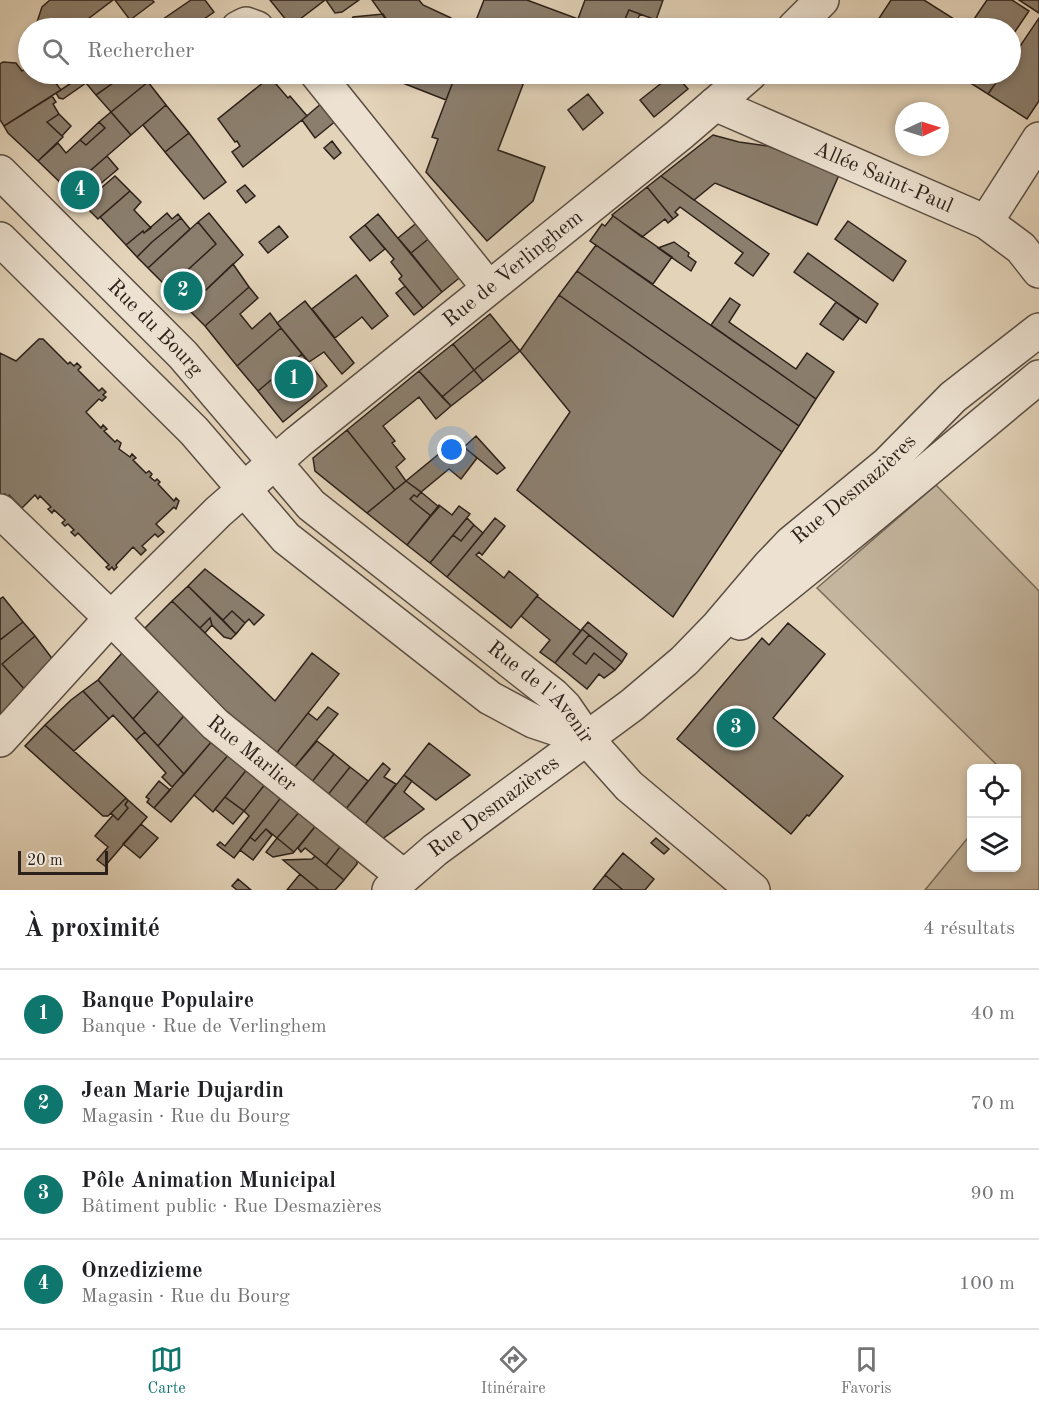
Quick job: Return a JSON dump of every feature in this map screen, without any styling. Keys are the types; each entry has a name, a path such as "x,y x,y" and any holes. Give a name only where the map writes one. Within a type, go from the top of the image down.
{"street":[{"path":"805,18 822,0"},
{"path":"325,84 488,287"},
{"name":"Rue de Verlinghem","path":"275,462 738,84"},
{"name":"Allée Saint-Paul","path":"715,104 946,202 986,222 1021,248 1039,271"},
{"path":"986,222 1039,139"},
{"name":"Rue du Bourg","path":"0,172 168,339 275,462"},
{"name":"Rue du Bourg","path":"5,256 173,410 244,489"},
{"name":"Rue Desmazières","path":"396,883 450,839 632,705 684,661 791,543 887,464 953,398 1039,330"},
{"name":"Rue Desmazières","path":"684,661 734,628 769,601 1039,376"},
{"path":"0,740 111,618 199,530 275,462"},
{"name":"Rue de l'Avenir","path":"275,462 302,496 325,518 554,695 566,707 587,739"},
{"name":"Rue de l'Avenir","path":"244,489 295,546 490,698 533,721 587,739"},
{"name":"Rue Marlier","path":"0,512 111,618 215,724 396,883"},
{"path":"587,739 629,786 738,885"}],"shaded area":[{"path":"936,485 1039,591 1039,890 925,890 967,839 967,872 1021,872 1021,764 996,764 817,588"}],"building":[{"path":"50,0 113,0 89,18 38,18 42,7"},
{"path":"115,0 152,0 154,2 133,18 128,18"},
{"path":"191,0 205,0 214,12 205,18 165,18"},
{"path":"270,0 325,0 301,18 285,18"},
{"path":"326,0 359,0 342,12 335,13"},
{"path":"372,0 419,0 423,5 451,18 385,18"},
{"path":"484,0 527,0 575,18 477,18"},
{"path":"585,0 663,0 657,18 629,10 625,18 578,18"},
{"path":"891,0 924,0 952,18 879,18"},
{"path":"987,0 1012,0 1029,11 1021,23 1021,18 975,18"},
{"path":"1019,0 1039,0 1039,13"},
{"path":"629,10 640,14 638,18 625,18"},
{"path":"383,14 386,18 352,18"},
{"path":"1039,18 1039,101 1027,119 988,94 995,84 1021,84 1021,45"},
{"path":"3,62 16,63 18,84 56,84 61,90 4,126 0,120 0,64"},
{"path":"70,84 85,84 63,99 59,98 56,93"},
{"path":"87,84 112,84 96,95"},
{"path":"112,84 146,84 111,112 96,95"},
{"path":"146,84 150,84 166,105 131,135 111,112"},
{"path":"261,84 276,84 307,116 243,167 232,152 240,146 218,119"},
{"path":"405,84 452,84 446,100"},
{"path":"452,84 523,84 498,150 545,167 533,201 487,241 426,172 438,139 432,137"},
{"path":"660,84 684,84 688,89 654,117 640,100"},
{"path":"972,84 995,84 988,94"},
{"path":"588,94 603,113 583,130 568,110"},
{"path":"52,96 56,102 53,104 59,114 47,122 63,137 38,161 8,133 4,126"},
{"path":"323,102 337,120 315,138 302,120"},
{"path":"166,105 189,133 165,152 143,125"},
{"path":"111,112 131,135 68,190 38,161 58,143 66,153 80,140 86,145 105,128 99,122"},
{"path":"59,114 71,126 62,136 47,122"},
{"path":"99,122 105,128 86,145 80,140"},
{"path":"189,133 226,182 204,199 165,152"},
{"path":"713,135 768,146 839,175 817,225 715,183 694,200 661,176"},
{"path":"332,141 341,153 334,159 324,148"},
{"path":"107,156 118,169 80,201 68,190"},
{"path":"115,176 130,191 98,219 80,201 98,186 100,189"},
{"path":"661,176 769,254 753,276 735,263 743,253 680,207 675,212 678,215 673,219 647,187"},
{"path":"245,185 255,196 246,203 237,191"},
{"path":"647,187 673,219 668,223 665,219 642,237 612,215"},
{"path":"130,191 141,202 134,210 151,228 144,233 143,231 126,245 100,217"},
{"path":"167,213 172,219 178,214 181,218 137,257 126,245"},
{"path":"209,213 243,255 187,308 168,288 216,244 198,222"},
{"path":"378,214 442,292 423,308 399,279 402,276 391,262 394,259 365,225"},
{"path":"613,216 672,257 653,284 590,241 602,224 605,226"},
{"path":"181,218 190,229 148,268 137,257"},
{"path":"419,221 432,236 411,253 398,238"},
{"path":"848,221 906,261 893,281 835,239"},
{"path":"198,222 216,244 168,288 148,268"},
{"path":"365,225 385,249 370,261 350,237"},
{"path":"279,226 288,237 268,253 259,242"},
{"path":"432,236 463,275 442,292 411,253"},
{"path":"674,242 689,253 688,256 696,262 691,271 658,248"},
{"path":"596,245 816,399 799,426 577,271"},
{"path":"808,253 878,304 866,323 794,272"},
{"path":"233,264 249,287 205,326 187,308"},
{"path":"577,271 799,426 782,452 559,295"},
{"path":"356,275 388,316 372,329 362,317 335,338 312,309"},
{"path":"405,286 423,308 414,315 396,293"},
{"path":"249,287 258,298 240,314 252,329 270,313 281,328 237,366 205,326"},
{"path":"559,295 782,452 673,617 517,490 570,412 520,351"},
{"path":"730,298 740,305 729,322 796,369 807,353 834,372 816,399 711,325"},
{"path":"305,301 354,363 342,374 324,352 309,362 277,323"},
{"path":"836,302 859,319 843,340 820,324"},
{"path":"490,314 511,340 474,370 453,344"},
{"path":"281,328 302,354 258,391 237,366"},
{"path":"39,339 43,339 68,364 70,362 74,366 77,363 81,367 78,370 99,391 102,388 106,392 103,395 106,397 102,401 99,399 86,412 101,428 103,425 107,429 104,431 115,442 117,440 121,443 119,449 130,457 132,454 136,458 133,460 146,473 149,471 152,474 150,477 160,482 158,484 174,501 176,498 179,501 176,509 174,507 156,524 164,532 158,537 155,534 142,546 146,550 141,555 133,547 114,570 112,567 109,570 106,567 109,565 78,533 75,536 71,532 74,530 68,524 65,526 62,523 65,520 54,510 52,513 48,509 51,507 40,496 38,499 35,495 22,508 9,495 0,496 0,353 16,361"},
{"path":"511,340 520,351 483,381 474,370"},
{"path":"453,344 474,370 442,397 419,371"},
{"path":"302,354 327,386 283,422 258,391"},
{"path":"474,370 483,381 451,406 442,397"},
{"path":"419,371 451,406 436,419 419,397 383,426 395,441 392,443 405,459 396,467 406,481 395,490 347,430"},
{"path":"347,430 395,490 367,513 315,471 313,458"},
{"path":"476,436 505,468 497,474 464,447"},
{"path":"456,440 477,458 461,479 449,469 421,492 406,481"},
{"path":"406,481 421,492 417,497 414,495 410,499 431,516 407,545 367,513"},
{"path":"421,492 439,507 431,516 410,499 414,495 417,497"},
{"path":"439,505 452,515 459,506 470,514 430,563 407,545"},
{"path":"467,518 474,525 461,541 453,535"},
{"path":"495,518 505,526 482,555 479,552 476,555 504,578 509,571 538,595 511,628 447,577"},
{"path":"474,525 483,533 447,577 430,563 453,535 461,541"},
{"path":"205,569 264,615 254,625 249,619 245,623 232,611 223,620 188,586"},
{"path":"188,586 236,634 231,639 224,637 212,625 210,618 200,628 172,601"},
{"path":"537,596 581,631 555,663 540,652 550,640 521,616"},
{"path":"3,597 23,622 0,640 0,599"},
{"path":"172,601 275,701 312,653 339,674 275,755 238,726 145,628"},
{"path":"232,611 245,623 236,634 223,620"},
{"path":"210,618 212,625 205,633 200,628"},
{"path":"23,622 35,636 2,664 26,691 0,718 0,640"},
{"path":"588,622 627,654 622,662 582,629"},
{"path":"788,623 825,654 773,718 843,776 791,834 677,739 762,638 769,645"},
{"path":"582,629 589,635 573,654 586,664 594,653 615,670 604,678 599,674 587,689 555,663"},
{"path":"589,635 622,662 615,670 594,653 586,664 573,654"},
{"path":"35,636 54,661 26,691 2,664"},
{"path":"122,653 131,653 163,686 133,719 98,680"},
{"path":"98,680 145,732 136,740 113,715 109,719 83,691"},
{"path":"163,686 188,711 158,746 133,719"},
{"path":"83,691 109,719 74,751 45,725"},
{"path":"328,707 338,714 293,769 275,755 308,713 317,720"},
{"path":"188,711 213,740 184,774 158,746"},
{"path":"45,725 126,798 108,816 103,816 25,746"},
{"path":"145,732 184,774 172,787 162,777 166,773 136,740"},
{"path":"213,740 230,753 171,822 154,808"},
{"path":"317,741 334,754 311,783 293,769"},
{"path":"429,743 470,775 436,800 404,775"},
{"path":"230,753 248,768 213,812 194,795"},
{"path":"334,754 350,767 327,796 311,783"},
{"path":"383,763 390,769 384,777 396,784 364,825 345,810"},
{"path":"350,767 368,781 345,810 327,796"},
{"path":"248,768 266,783 244,811 225,797"},
{"path":"404,775 412,781 404,792 424,809 382,839 364,825"},
{"path":"159,781 170,790 154,808 147,802 149,799 146,797"},
{"path":"266,783 283,795 234,858 217,845 220,842 225,846 249,816 244,811"},
{"path":"283,795 301,810 277,838 266,829 255,841 250,837"},
{"path":"225,797 244,811 233,824 215,809"},
{"path":"126,798 128,800 125,805 128,808 118,820 111,813"},
{"path":"128,800 147,817 105,866 97,860 108,847 95,836 113,815 118,820 128,808 125,805"},
{"path":"301,810 318,823 294,852 277,838"},
{"path":"318,823 343,843 326,865 305,848 301,852 298,848"},
{"path":"141,824 158,838 140,858 123,844"},
{"path":"266,829 272,835 253,860 240,850 250,837 255,841"},
{"path":"277,838 294,852 273,857 266,852"},
{"path":"656,838 669,849 664,854 651,843"},
{"path":"343,843 357,854 357,864 344,880 326,865"},
{"path":"623,853 654,879 645,890 623,890 605,875"},
{"path":"315,856 344,880 335,890 319,890 283,860 312,859"},
{"path":"300,874 319,890 287,890"},
{"path":"605,875 623,890 593,890"},
{"path":"238,879 251,890 237,890 232,886"}],"place":[{"name":"Onzedizieme","path":"80,190"},
{"name":"Jean Marie Dujardin","path":"183,291"},
{"name":"Banque Populaire","path":"294,379"},
{"name":"Pôle Animation Municipal","path":"736,728"}]}
